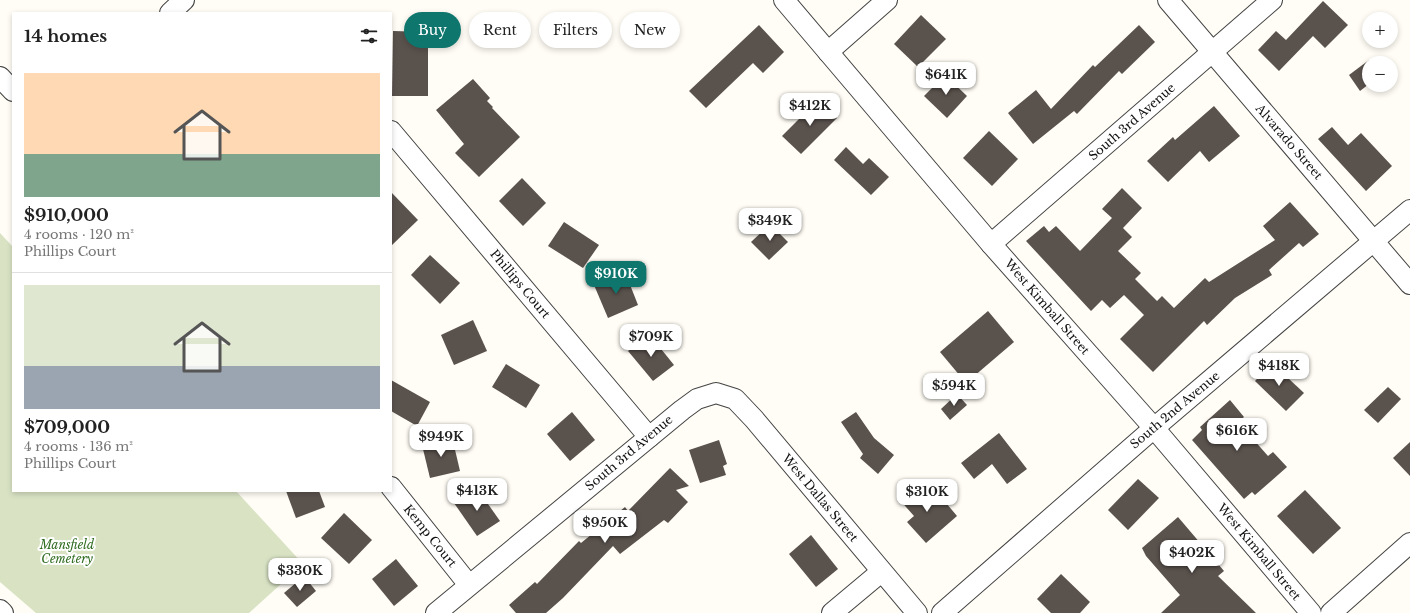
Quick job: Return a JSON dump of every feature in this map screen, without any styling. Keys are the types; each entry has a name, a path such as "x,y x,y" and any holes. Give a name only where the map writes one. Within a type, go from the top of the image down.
{"street":[{"path":"171,12 184,0"},
{"name":"West Kimball Street","path":"784,0 991,244 1154,428 1311,613"},
{"path":"828,52 887,0"},
{"name":"Alvarado Street","path":"1168,0 1410,284"},
{"name":"South 3rd Avenue","path":"991,244 1272,0"},
{"path":"0,77 12,90"},
{"name":"Phillips Court","path":"392,132 649,437"},
{"name":"South 2nd Avenue","path":"942,613 1154,428 1410,210"},
{"name":"South 3rd Avenue","path":"436,613 682,410 698,399 716,393"},
{"name":"West Dallas Street","path":"716,393 735,399 754,419 917,613"},
{"name":"Kemp Court","path":"392,488 470,585"},
{"path":"1331,613 1410,543"},
{"path":"832,613 881,572"},
{"path":"0,610 3,613"}],"green space":[{"name":"Mansfield Cemetery","path":"0,233 12,246 12,492 237,492 303,564 249,613 36,613 0,582"}],"building":[{"path":"1323,1 1348,25 1325,48 1313,36 1279,71 1258,50 1276,31 1286,40"},
{"path":"921,15 946,39 918,67 894,44"},
{"path":"759,25 784,52 763,73 753,63 706,108 689,91"},
{"path":"1139,25 1155,42 1122,74 1119,71 1077,114 1074,111 1033,144 1008,113 1036,90 1051,109 1093,65 1095,67"},
{"path":"393,31 404,31 404,48 428,48 428,96 392,96"},
{"path":"1362,65 1362,89 1360,91 1349,75"},
{"path":"945,75 967,96 947,118 924,96"},
{"path":"473,79 490,98 487,101 493,107 492,108 520,137 479,177 455,153 464,144 436,110"},
{"path":"818,100 837,118 801,154 782,136"},
{"path":"1214,106 1240,136 1209,162 1200,151 1168,182 1147,161 1173,137 1175,140"},
{"path":"1332,127 1348,145 1361,133 1392,166 1366,191 1318,139"},
{"path":"989,131 1018,159 992,186 963,158"},
{"path":"846,147 863,164 869,158 889,177 871,195 834,160"},
{"path":"522,178 546,203 523,226 499,201"},
{"path":"1122,188 1142,208 1123,228 1132,237 1118,251 1141,273 1135,279 1157,301 1162,296 1174,308 1205,278 1209,282 1275,240 1263,226 1290,202 1319,234 1303,247 1299,243 1269,270 1272,275 1235,298 1207,325 1204,321 1153,372 1120,339 1144,315 1124,295 1110,308 1102,300 1091,311 1026,241 1044,226 1049,232 1056,226 1080,251 1112,218 1102,209"},
{"path":"392,193 418,220 392,245"},
{"path":"564,222 599,245 583,268 548,246"},
{"path":"770,224 788,242 769,260 751,242"},
{"path":"430,255 460,283 440,304 411,275"},
{"path":"625,272 638,305 608,318 594,285"},
{"path":"988,311 1014,342 966,383 940,352"},
{"path":"473,320 487,351 454,365 441,335"},
{"path":"649,334 674,365 653,381 628,351"},
{"path":"1272,363 1304,393 1286,411 1255,381"},
{"path":"506,364 540,385 526,408 492,387"},
{"path":"392,381 430,402 417,426 392,412"},
{"path":"1388,387 1401,399 1378,423 1364,410"},
{"path":"957,394 967,405 950,420 941,409"},
{"path":"1230,400 1244,417 1238,422 1268,456 1273,452 1287,467 1255,495 1252,492 1244,499 1192,440 1202,430 1200,427"},
{"path":"572,412 595,440 570,461 547,434"},
{"path":"856,412 874,438 894,455 878,474 860,458 863,454 841,422"},
{"path":"999,433 1027,469 1007,484 992,464 974,479 961,463"},
{"path":"452,437 460,471 430,478 422,445"},
{"path":"719,440 727,464 723,466 726,475 700,483 689,450"},
{"path":"1410,442 1410,476 1393,458"},
{"path":"670,468 689,486 676,490 688,502 668,523 664,520 620,554 613,546 563,598 546,613 516,613 509,605 535,582 537,584 579,541 581,543 625,507 628,511"},
{"path":"1138,479 1159,498 1128,530 1108,510"},
{"path":"912,486 925,500 936,491 957,516 926,543 907,522 914,516 898,498"},
{"path":"476,487 500,521 477,536 454,503"},
{"path":"1305,490 1341,528 1313,554 1277,516"},
{"path":"286,492 319,492 325,507 296,518"},
{"path":"344,513 372,540 349,564 321,538"},
{"path":"1178,517 1224,571 1218,576 1256,613 1161,613 1180,595 1146,556 1142,548"},
{"path":"811,535 838,569 816,587 789,554"},
{"path":"396,559 418,586 394,606 372,579"},
{"path":"1061,574 1090,602 1080,613 1051,613 1037,599"},
{"path":"304,576 316,591 297,607 284,593"}]}
